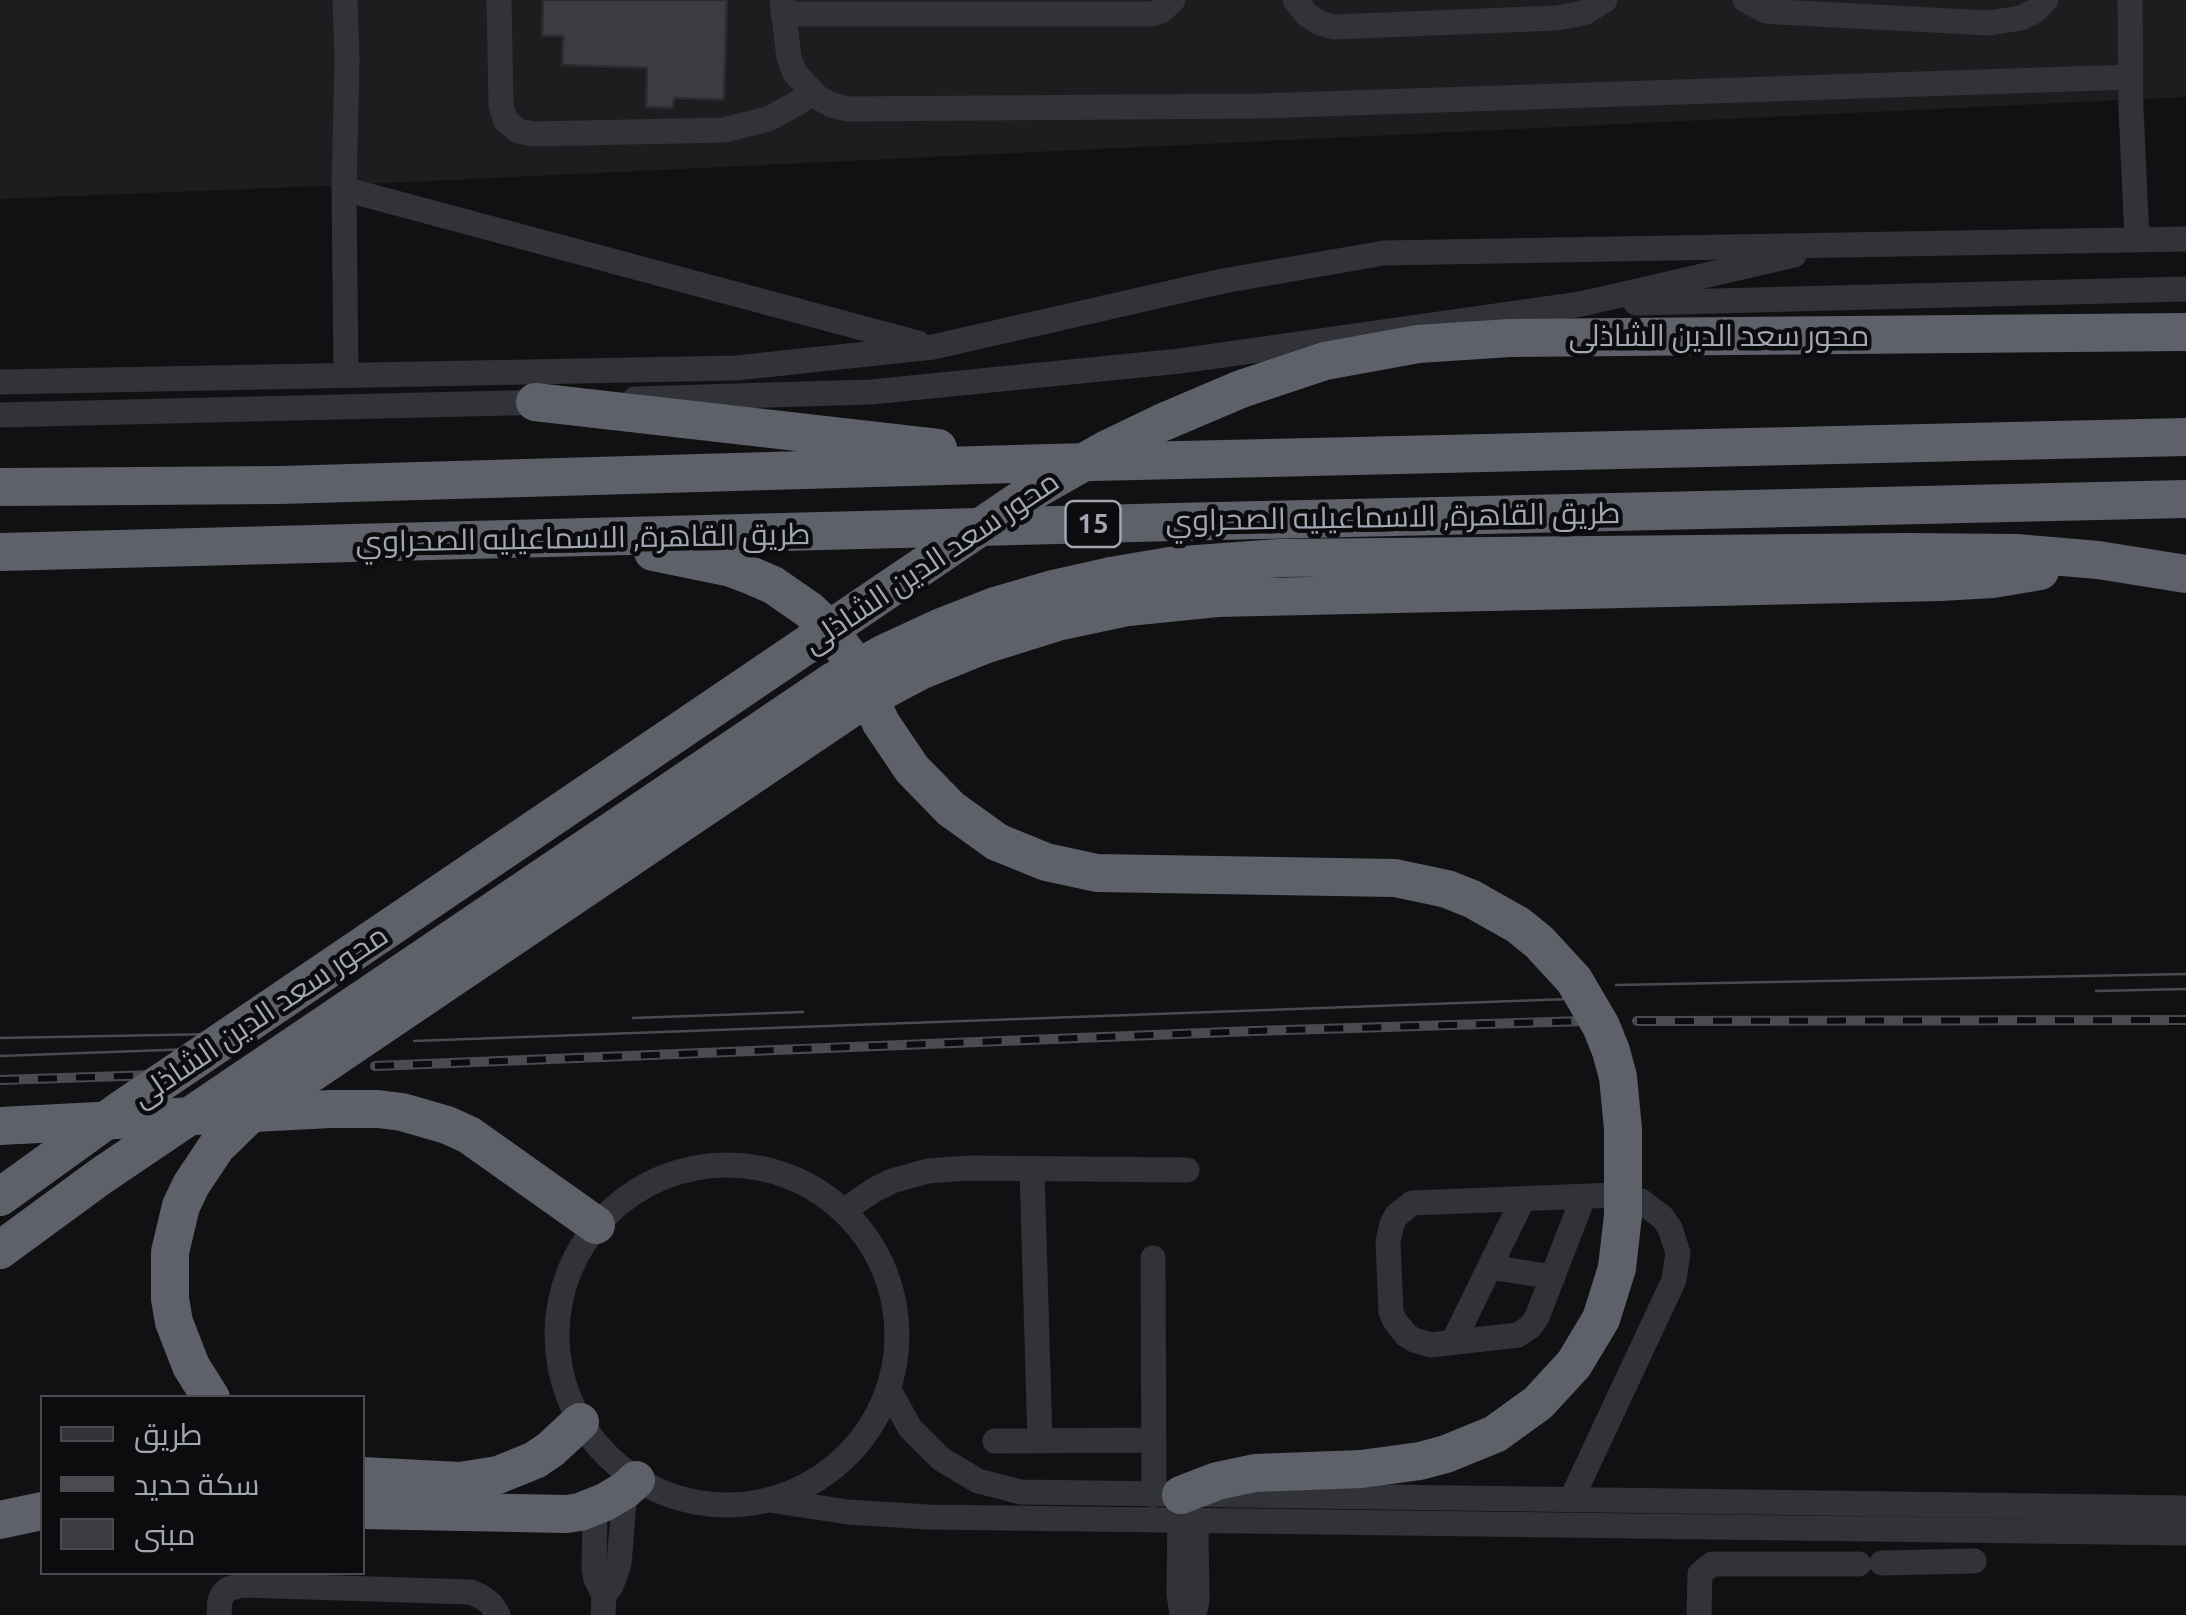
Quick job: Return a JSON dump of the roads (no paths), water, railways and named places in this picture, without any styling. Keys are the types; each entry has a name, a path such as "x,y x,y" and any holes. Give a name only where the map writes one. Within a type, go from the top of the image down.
{"highway":[{"name":"محور سعد الدين الشاذلى","path":"0,1198 122,1109 1034,490 1161,423 1240,389 1326,361 1418,344 1510,338 2186,332"},
{"path":"536,402 1049,462"},
{"name":"طريق القاهرة, الاسماعيليه الصحراوي","path":"0,488 280,485 1049,462 2186,437"},
{"name":"طريق القاهرة, الاسماعيليه الصحراوي","path":"0,552 2186,499"},
{"path":"587,539 732,568 792,596 846,651 881,722 912,769 952,809 997,842 1046,862 1097,874 1395,878 1422,883 1460,894 1518,925 1558,960 1589,1003 1618,1076 1624,1129 1623,1216 1617,1268 1600,1318 1574,1364 1538,1403 1494,1434 1446,1454 1361,1469 1255,1473 1217,1480 1178,1508"},
{"name":"محور سعد الدين الشاذلى","path":"0,1250 101,1176 832,682 939,628 1038,593 1119,591 1170,566 1311,558 1948,552 2098,560"},
{"path":"2098,560 2186,555"},
{"path":"2098,560 2186,574"},
{"path":"210,1395 191,1366 174,1322 170,1252 181,1206 191,1185 217,1146 248,1116 856,706 920,671 1057,622 1119,591"},
{"path":"0,1126 343,1108 402,1112 469,1135 596,1226"},
{"path":"365,1476 460,1481 498,1475 551,1449 580,1422"},
{"path":"365,1510 566,1514 619,1492"},
{"path":"0,1520 40,1511"}],"street":[{"path":"345,0 346,374"},
{"path":"499,0 502,106 506,121 518,132 724,130 768,119 811,92"},
{"path":"1173,0 1152,14 783,7 788,58 795,73 811,92 832,105 848,108 1240,106 2131,78"},
{"path":"1295,0 1307,16 1334,26 1539,20 1584,14 1605,0"},
{"path":"1745,0 1766,11 1989,22 2021,18 2046,0"},
{"path":"2130,0 2137,240"},
{"path":"344,189 932,347"},
{"path":"0,382 736,368 932,347 1222,280 1384,253 2186,239"},
{"path":"0,415 871,392 1180,361 1581,304 1844,244"},
{"path":"1581,304 2186,288"},
{"path":"604,1605 594,1570 619,1492 610,1460 580,1422 561,1377 558,1305 574,1259 596,1226 619,1202 661,1178 708,1166 733,1165 781,1174 803,1183 843,1211 860,1229 874,1249 892,1294 897,1342 889,1390 867,1433 852,1452 814,1482 769,1500 720,1506 672,1496 619,1492"},
{"path":"843,1211 874,1190 910,1175 958,1169 1187,1170"},
{"path":"1032,1169 1040,1441"},
{"path":"1571,1500 1674,1280 1678,1267 1676,1240 1662,1216 1628,1197 1523,1199 1412,1203 1403,1208 1392,1224 1388,1242 1392,1312 1406,1335 1422,1343 1518,1336 1538,1318 1583,1198"},
{"path":"1453,1342 1523,1199"},
{"path":"1153,1258 1154,1440 1178,1508 1198,1602 1194,1615"},
{"path":"1490,1267 1553,1277"},
{"path":"889,1390 924,1444 950,1465 999,1488 1021,1492 1178,1508 1700,1514 1974,1561"},
{"path":"995,1442 1154,1440"},
{"path":"769,1500 908,1516 1571,1500 1626,1514"},
{"path":"1178,1508 1178,1594 1182,1615"},
{"path":"1699,1615 1700,1574 1712,1564 1871,1542 2186,1508"},
{"path":"1871,1542 2186,1533"},
{"path":"218,1615 223,1594 242,1584 472,1592 491,1604 498,1615"}],"tram line":[{"path":"1616,985 2186,974"},
{"path":"2096,991 2186,989"},
{"path":"414,1041 1569,999"},
{"path":"633,1018 803,1012"},
{"path":"0,1038 216,1034"},
{"path":"0,1056 193,1049"}],"railway":[{"path":"1637,1021 2186,1020"},
{"path":"375,1066 1584,1021"},
{"path":"0,1080 154,1075"}]}
